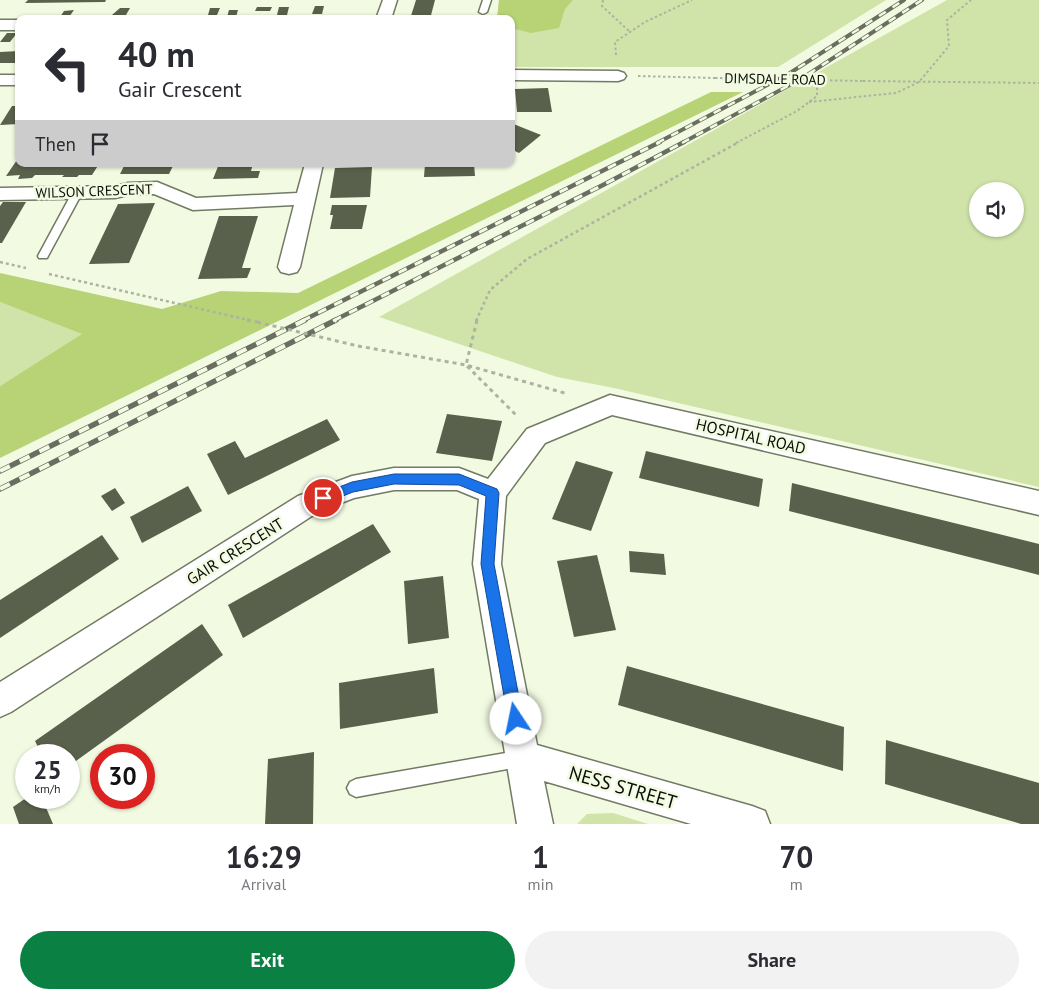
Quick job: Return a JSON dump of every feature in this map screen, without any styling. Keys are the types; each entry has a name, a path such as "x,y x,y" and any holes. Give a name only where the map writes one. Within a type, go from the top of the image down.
{"street":[{"path":"384,15 390,0"},
{"path":"0,25 15,25"},
{"path":"515,75 618,76"},
{"path":"0,80 15,80"},
{"path":"289,266 313,167"},
{"name":"WILSON CRESCENT","path":"0,194 115,192 128,189 157,188 193,204 305,199"},
{"path":"535,824 487,564 493,493 536,436 610,405"},
{"name":"HOSPITAL ROAD","path":"610,405 1039,503"},
{"name":"GAIR CRESCENT","path":"0,701 308,504 352,487 394,479 459,480 493,493"},
{"name":"NESS STREET","path":"523,758 752,824"}],"lane":[{"path":"483,12 487,0"},
{"path":"43,256 77,193"},
{"path":"356,788 523,758"}],"path":[{"path":"603,0 602,6 630,32"},
{"path":"618,76 615,42 645,22 692,0"},
{"path":"809,102 896,93 919,82 949,46 947,20 971,0"},
{"name":"DIMSDALE ROAD","path":"618,76 1039,83"},
{"path":"466,365 476,320 490,290 527,259 797,111 817,96 817,80"},
{"path":"0,262 29,269"},
{"path":"48,273 358,346 466,365 610,405"},
{"path":"466,365 536,436"}],"green space":[{"path":"499,0 886,0 778,67 515,67 515,15 497,15"},
{"path":"499,0 573,0 565,9 559,28 531,33 515,29 515,15 497,15"},
{"path":"947,0 1039,0 1039,487 614,388 557,377 379,317"},
{"path":"711,92 743,92 0,458 0,386 82,334 0,302 0,273 162,309 221,291 298,293"},
{"path":"0,302 83,334 0,386"},
{"path":"613,813 648,824 577,824 587,814"}],"building":[{"path":"28,0 106,0 105,2 25,3"},
{"path":"416,0 435,0 431,15 411,15"},
{"path":"315,6 324,6 322,14 312,14"},
{"path":"257,7 272,7 270,11 255,11"},
{"path":"279,7 289,7 287,15 277,15"},
{"path":"120,8 130,8 126,15 112,15"},
{"path":"210,8 220,8 217,15 208,15"},
{"path":"74,10 70,15 61,15 64,11"},
{"path":"229,10 238,10 237,15 228,15"},
{"path":"7,33 15,33 10,42 0,42"},
{"path":"15,51 15,63 0,63 0,52"},
{"path":"548,88 552,112 517,112 515,89"},
{"path":"12,106 15,106 15,124 0,125"},
{"path":"515,125 541,135 519,153 515,151"},
{"path":"15,163 15,167 97,167 92,175 79,175 77,177 35,175 32,178 18,179 20,175 6,176"},
{"path":"124,167 172,167 169,174 120,174"},
{"path":"218,167 252,167 251,171 260,171 258,178 213,179"},
{"path":"372,167 370,197 330,198 335,168"},
{"path":"425,167 474,167 475,176 424,177"},
{"path":"3,202 26,202 2,243 0,243 0,206"},
{"path":"155,203 129,263 89,264 118,204"},
{"path":"332,205 367,205 362,229 330,229 333,215 330,215"},
{"path":"219,216 258,216 242,268 251,268 247,278 198,279"},
{"path":"447,414 502,421 492,461 436,453"},
{"path":"327,419 340,440 228,495 207,454 235,441 245,458"},
{"path":"646,451 763,479 759,507 639,478"},
{"path":"576,461 613,472 591,531 552,519"},
{"path":"792,483 1039,544 1039,575 789,511"},
{"path":"188,486 202,511 142,543 130,517"},
{"path":"115,488 125,503 112,511 101,496"},
{"path":"373,524 391,552 243,638 228,605"},
{"path":"102,535 119,559 0,638 0,600"},
{"path":"629,551 664,554 666,575 630,572"},
{"path":"597,555 616,630 574,637 557,561"},
{"path":"443,576 449,638 408,644 404,581"},
{"path":"202,624 223,655 100,744 90,744 90,751 80,758 80,744 36,744 35,741"},
{"path":"627,666 844,727 843,771 618,705"},
{"path":"434,668 438,713 340,729 339,683"},
{"path":"886,740 1039,783 1039,824 1021,824 885,784"},
{"path":"314,752 313,824 265,824 268,759"},
{"path":"15,806 15,809 47,809 53,824 19,824 13,807"}],"railway":[{"path":"657,143 790,73 904,0"},
{"path":"682,143 801,79 922,0"},
{"path":"302,321 660,142"},
{"path":"333,321 603,185 684,142"},
{"path":"0,471 305,320"},
{"path":"0,489 336,320"}],"route":[{"path":"323,498 352,487 394,479 459,480 493,493 487,564 516,719"}]}
